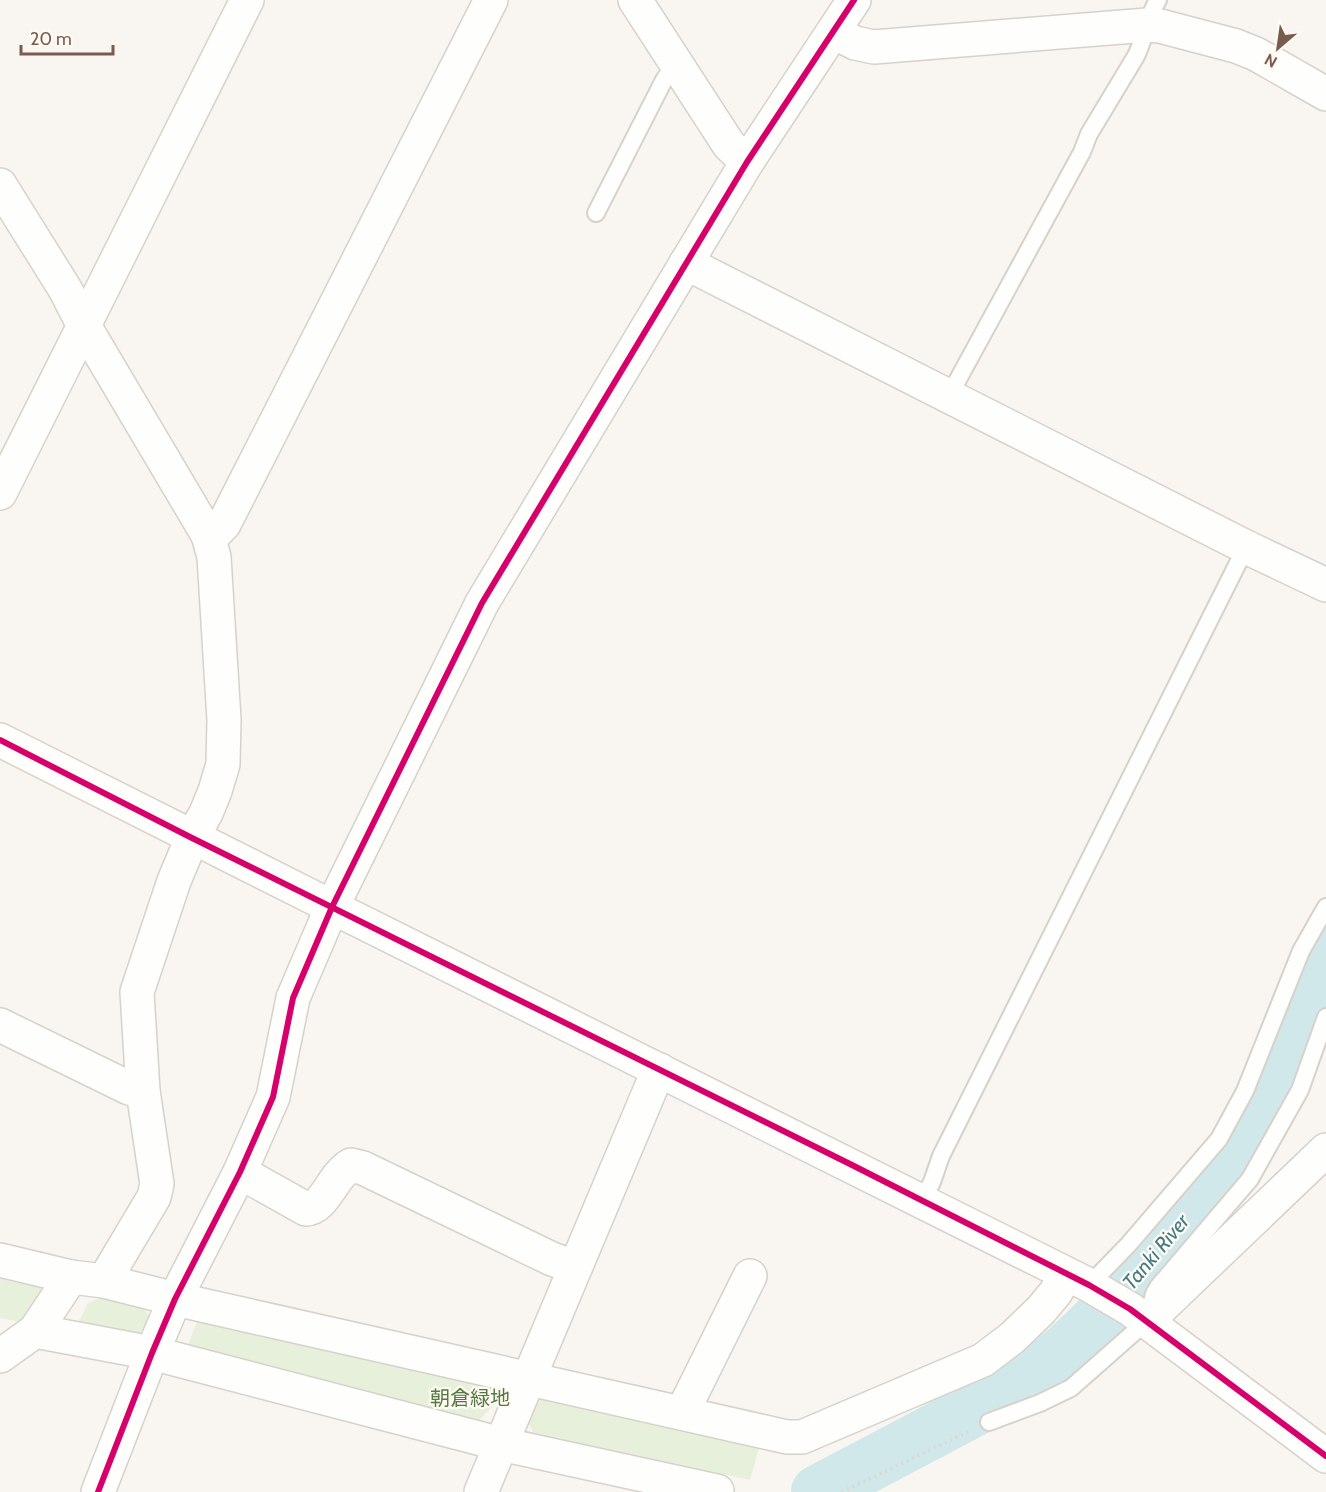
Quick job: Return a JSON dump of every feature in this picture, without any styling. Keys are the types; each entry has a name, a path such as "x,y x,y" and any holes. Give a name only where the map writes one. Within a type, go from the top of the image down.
{"street":[{"path":"0,493 247,0"},
{"path":"208,535 217,531 224,524 491,0"},
{"path":"635,0 729,145 747,162"},
{"path":"98,1492 175,1299 240,1172 273,1097 293,998 332,908 490,589 747,162 854,0"},
{"path":"834,32 855,43 874,47 1153,13 1184,32 1236,46 1256,54 1326,94"},
{"path":"0,185 65,289 83,324 208,535 214,557 224,720 223,764 206,813 192,838 174,880 137,992 142,1091 157,1184 154,1197 104,1281"},
{"path":"686,263 1246,547 1326,585"},
{"path":"0,740 1146,1313 1326,1456"},
{"path":"0,1025 116,1082 142,1091"},
{"path":"481,1492 527,1377 660,1070"},
{"path":"1146,1313 1326,1150"},
{"path":"240,1172 306,1209 314,1208 319,1204 341,1171 351,1165 363,1168 552,1259 575,1267"},
{"path":"0,1260 71,1277 104,1281 787,1437 802,1437 984,1360 1012,1338 1056,1292 1084,1282"},
{"path":"682,1413 750,1276"},
{"path":"0,1356 35,1331 71,1277"},
{"path":"35,1331 152,1353 501,1444 717,1491"}],"lane":[{"path":"949,396 1082,152 1089,134 1139,50 1153,13"},
{"path":"596,213 664,80 678,67"},
{"path":"922,1201 932,1182 940,1156 1246,547"},
{"path":"1084,1282 1128,1245 1219,1139 1245,1091 1301,951 1326,907"},
{"path":"988,1422 1040,1404 1071,1388 1146,1313 1158,1287 1239,1193 1256,1169 1299,1090 1326,1017"}],"path":[{"path":"842,1492 988,1422"}],"green space":[{"path":"0,1268 48,1280 20,1322 0,1318"},
{"path":"106,1296 140,1305 154,1321 150,1327 129,1338 77,1326 88,1303"},
{"name":"朝倉緑地","path":"199,1317 493,1383 500,1399 478,1421 186,1350"},
{"name":"朝倉緑地","path":"549,1396 760,1444 750,1480 533,1432 526,1418 532,1401"}],"waterway":[{"name":"Tanki River","path":"818,1492 1021,1385 1081,1337 1117,1300 1204,1199 1248,1138 1284,1061 1326,952"}],"cycle path":[{"path":"98,1492 175,1299 240,1172 273,1097 293,998 332,907 482,603 747,162 854,0"},
{"path":"0,740 1089,1285 1130,1309 1326,1456"}]}
